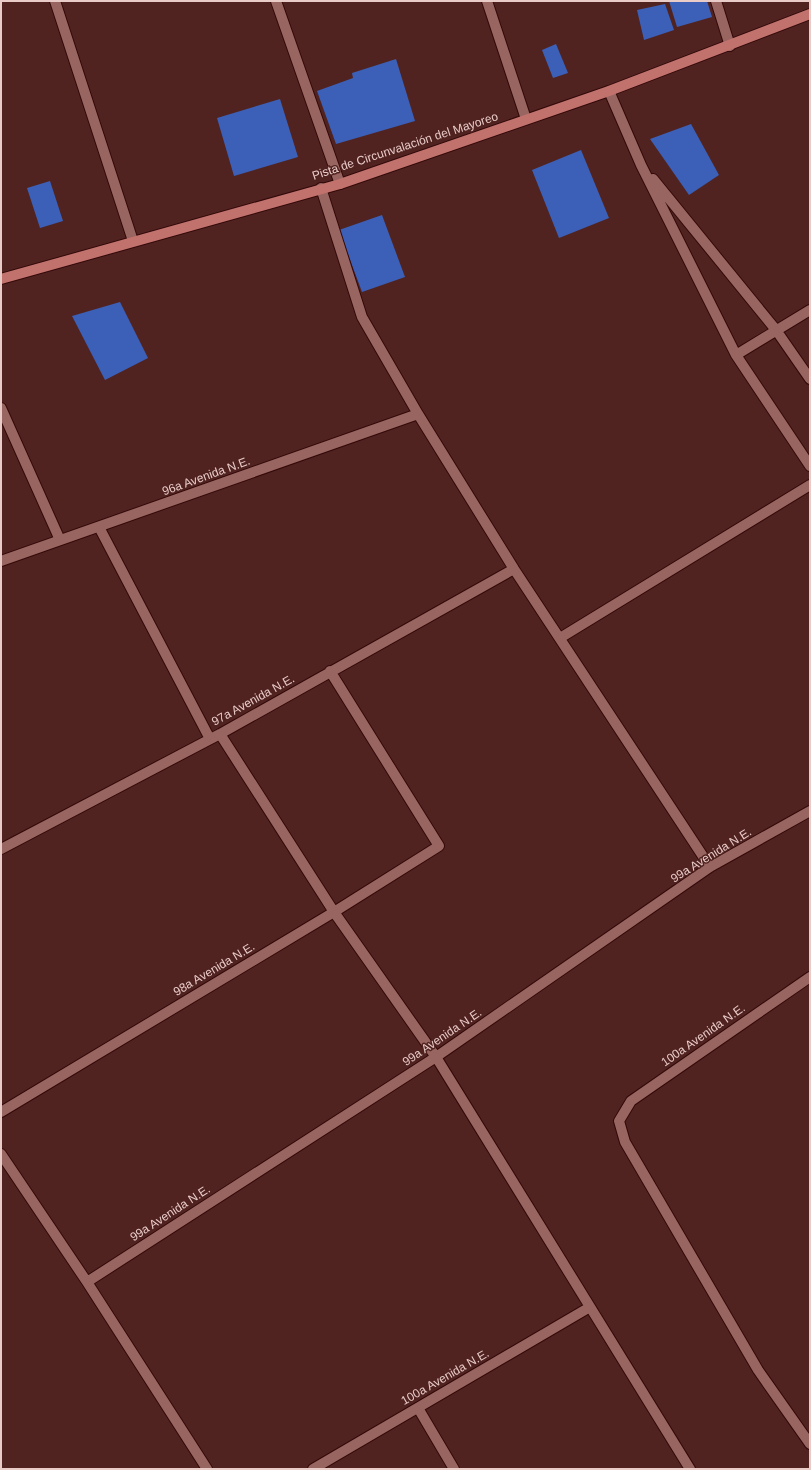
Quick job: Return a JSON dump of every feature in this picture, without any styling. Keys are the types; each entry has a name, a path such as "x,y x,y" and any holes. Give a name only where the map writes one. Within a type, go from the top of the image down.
{"main road":[{"name":"Pista de Circunvalación del Mayoreo","path":"1,280 320,188 340,184 609,91 730,46 810,14"}],"street":[{"path":"56,1 133,241"},
{"path":"276,1 340,184"},
{"path":"487,1 526,119"},
{"path":"716,1 730,46"},
{"path":"609,91 641,166 736,355 810,466"},
{"path":"641,166 776,330 810,378"},
{"path":"320,188 362,318 418,414 514,569 710,867"},
{"path":"736,355 810,310"},
{"path":"1,408 60,540"},
{"name":"96a Avenida N.E.","path":"1,561 418,414"},
{"path":"560,638 810,485"},
{"path":"99,527 210,739"},
{"name":"97a Avenida N.E.","path":"1,849 220,734 514,569"},
{"name":"98a Avenida N.E.","path":"1,1112 334,912 439,846 330,672"},
{"path":"220,734 334,912 436,1057 690,1469"},
{"name":"99a Avenida N.E.","path":"87,1282 436,1057 710,867 810,812"},
{"name":"100a Avenida N.E.","path":"810,977 631,1101 619,1121 625,1142 754,1363 810,1444"},
{"path":"1,1154 87,1282 207,1469"},
{"name":"100a Avenida N.E.","path":"313,1469 590,1307"},
{"path":"418,1408 454,1469"}],"building":[{"path":"669,1 707,1 712,17 677,27"},
{"path":"665,4 674,30 644,40 637,10"},
{"path":"556,44 568,73 553,78 542,50"},
{"path":"396,59 415,121 336,144 317,91 353,78 352,73"},
{"path":"280,99 298,157 234,176 217,118"},
{"path":"691,124 719,175 689,195 650,139"},
{"path":"581,150 609,218 559,238 532,170"},
{"path":"50,181 63,221 40,228 27,188"},
{"path":"382,215 405,277 362,292 339,230"},
{"path":"120,302 148,358 105,380 72,316"}]}
